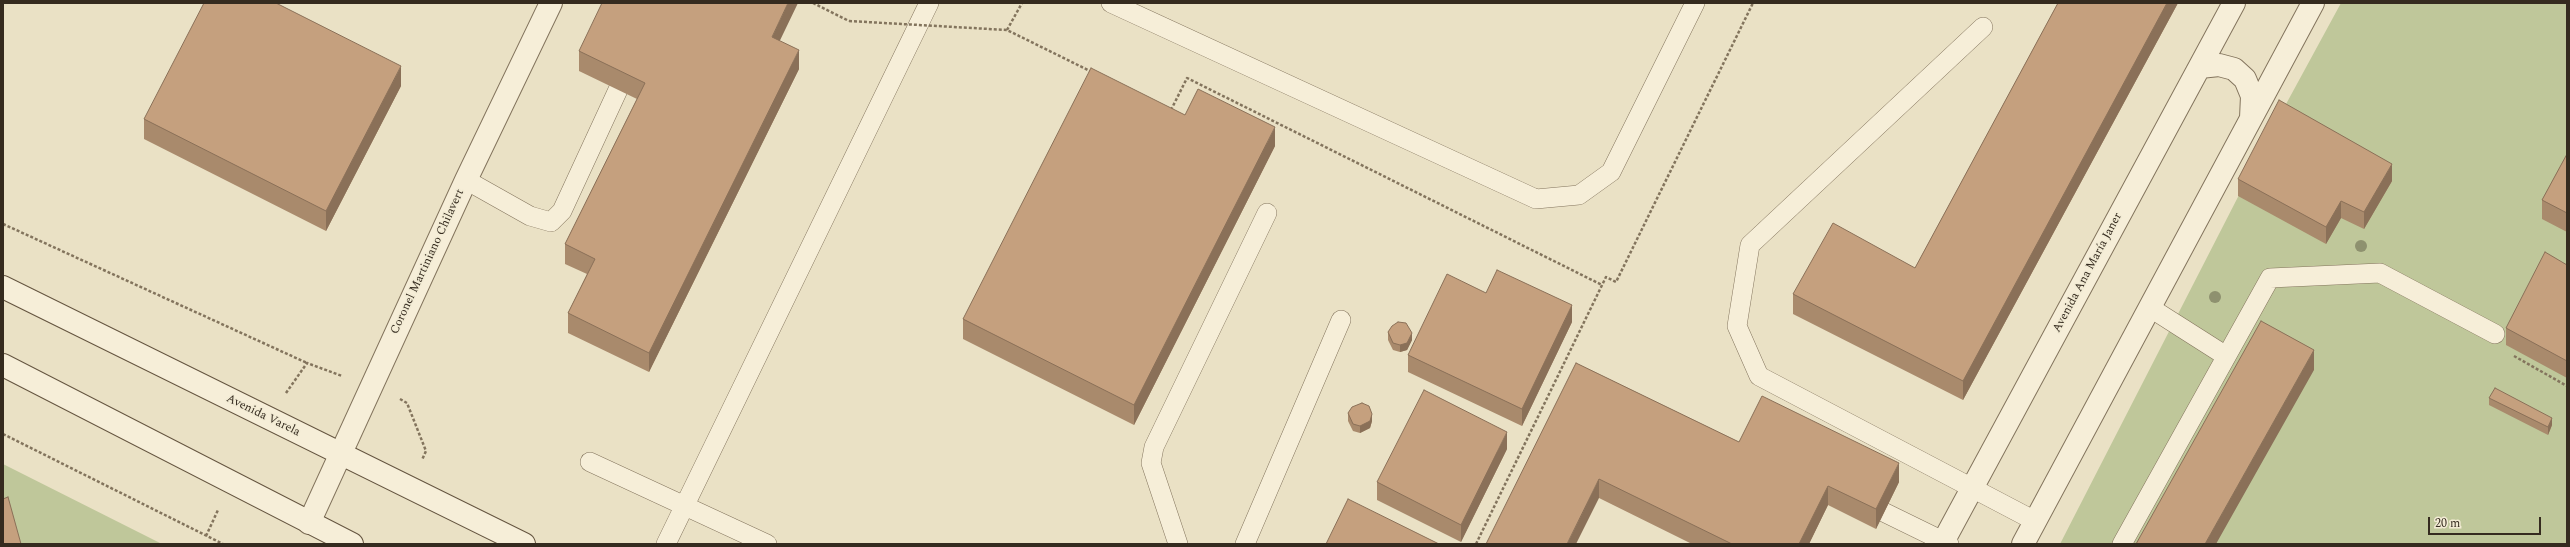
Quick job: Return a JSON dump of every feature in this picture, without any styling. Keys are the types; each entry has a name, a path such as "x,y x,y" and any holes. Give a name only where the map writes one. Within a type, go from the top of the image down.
{"street":[{"name":"Coronel Martiniano Chilavert","path":"309,523 466,180 551,3"},
{"name":"Avenida Ana María Janer","path":"1945,543 1972,488 2234,3"},
{"path":"2023,544 2313,3"},
{"path":"2200,67 2219,65 2234,69 2245,79 2252,96 2251,118"},
{"name":"Avenida Varela","path":"3,287 524,544"},
{"path":"3,365 352,544"}],"lane":[{"path":"666,544 929,3"},
{"path":"1111,3 1536,198 1579,194 1611,172 1695,3"},
{"path":"1983,27 1750,245 1737,326 1759,376 2035,521"},
{"path":"466,180 530,216 551,222 562,211 638,46"},
{"path":"1178,544 1151,463 1154,447 1267,213"},
{"path":"2122,544 2270,278 2380,273 2495,334"},
{"path":"2149,307 2226,356"},
{"path":"1245,544 1341,320"},
{"path":"590,462 767,544"},
{"path":"1842,492 1945,543"}],"path":[{"path":"813,3 849,21 1007,30 1100,76"},
{"path":"1007,30 1022,3"},
{"path":"1476,544 1606,277 1616,282 1753,3"},
{"path":"1163,108 1170,111 1187,78 1602,285"},
{"path":"3,224 307,364"},
{"path":"2495,334 2491,342 2567,386"},
{"path":"3,434 223,544"}],"green space":[{"path":"2341,3 2567,3 2567,544 2060,544 2279,117"},
{"path":"3,464 162,544 3,544"}],"building":[{"path":"204,3 276,3 401,66 326,211 144,119"},
{"path":"602,3 788,3 772,37 799,50 649,353 568,313 595,259 565,244 645,83 579,51"},
{"path":"2058,3 2167,3 1963,381 1793,294 1833,223 1915,268"},
{"path":"1091,68 1185,115 1198,89 1275,127 1134,405 963,319"},
{"path":"2279,100 2392,164 2364,212 2341,201 2326,227 2238,179"},
{"path":"2567,154 2567,213 2542,200"},
{"path":"2545,252 2567,265 2567,361 2506,328"},
{"path":"1497,270 1572,305 1522,409 1408,355 1447,274 1486,293"},
{"path":"2261,321 2314,350 2205,544 2136,544"},
{"path":"1398,322 1406,323 1412,333 1407,343 1400,345 1393,343 1388,332 1392,326"},
{"path":"1576,363 1739,442 1762,396 1899,463 1876,509 1828,486 1799,544 1732,544 1599,479 1567,544 1486,544"},
{"path":"2495,388 2552,418 2548,427 2489,398"},
{"path":"1424,390 1507,432 1461,525 1377,482"},
{"path":"1362,403 1369,406 1372,414 1370,421 1360,426 1353,424 1348,413 1352,407"},
{"path":"8,497 21,544 3,544 3,499"},
{"path":"1348,499 1439,544 1326,544"}]}
